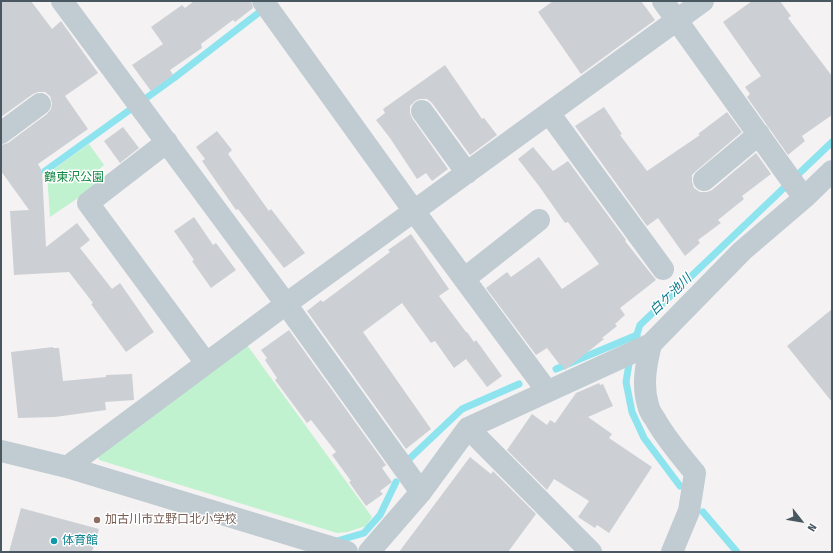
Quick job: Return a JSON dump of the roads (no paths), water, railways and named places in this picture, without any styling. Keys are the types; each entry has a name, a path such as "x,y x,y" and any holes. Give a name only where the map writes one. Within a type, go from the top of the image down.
{"street":[{"path":"62,1 286,304 421,492"},
{"path":"263,1 414,211 547,391"},
{"path":"663,1 804,198"},
{"path":"67,467 286,304 703,1"},
{"path":"1,133 40,104"},
{"path":"422,111 467,173"},
{"path":"549,113 663,269"},
{"path":"704,180 759,134"},
{"path":"166,142 88,204 206,363"},
{"path":"369,552 421,492 468,428 651,344 742,250 804,198 832,171"},
{"path":"464,278 539,220"},
{"path":"651,344 645,377 645,391 648,407 663,435 695,473 689,511 672,552"},
{"path":"468,428 591,552"},
{"path":"1,451 67,467 347,552"}],"waterway":[{"path":"45,171 174,78 257,14"},
{"name":"白ケ池川","path":"633,346 640,325 832,142"},
{"path":"556,369 637,335"},
{"name":"白ケ池川","path":"630,358 626,382 632,412 644,438 680,486"},
{"path":"407,461 462,409 519,384"},
{"path":"337,541 364,533 380,515 396,482"},
{"name":"白ケ池川","path":"703,512 737,552"}],"place":[{"name":"加古川市立野口北小学校","path":"97,520"},
{"name":"体育館","path":"54,541"}],"park label":[{"name":"鶴東沢公園","path":"74,178"}]}
